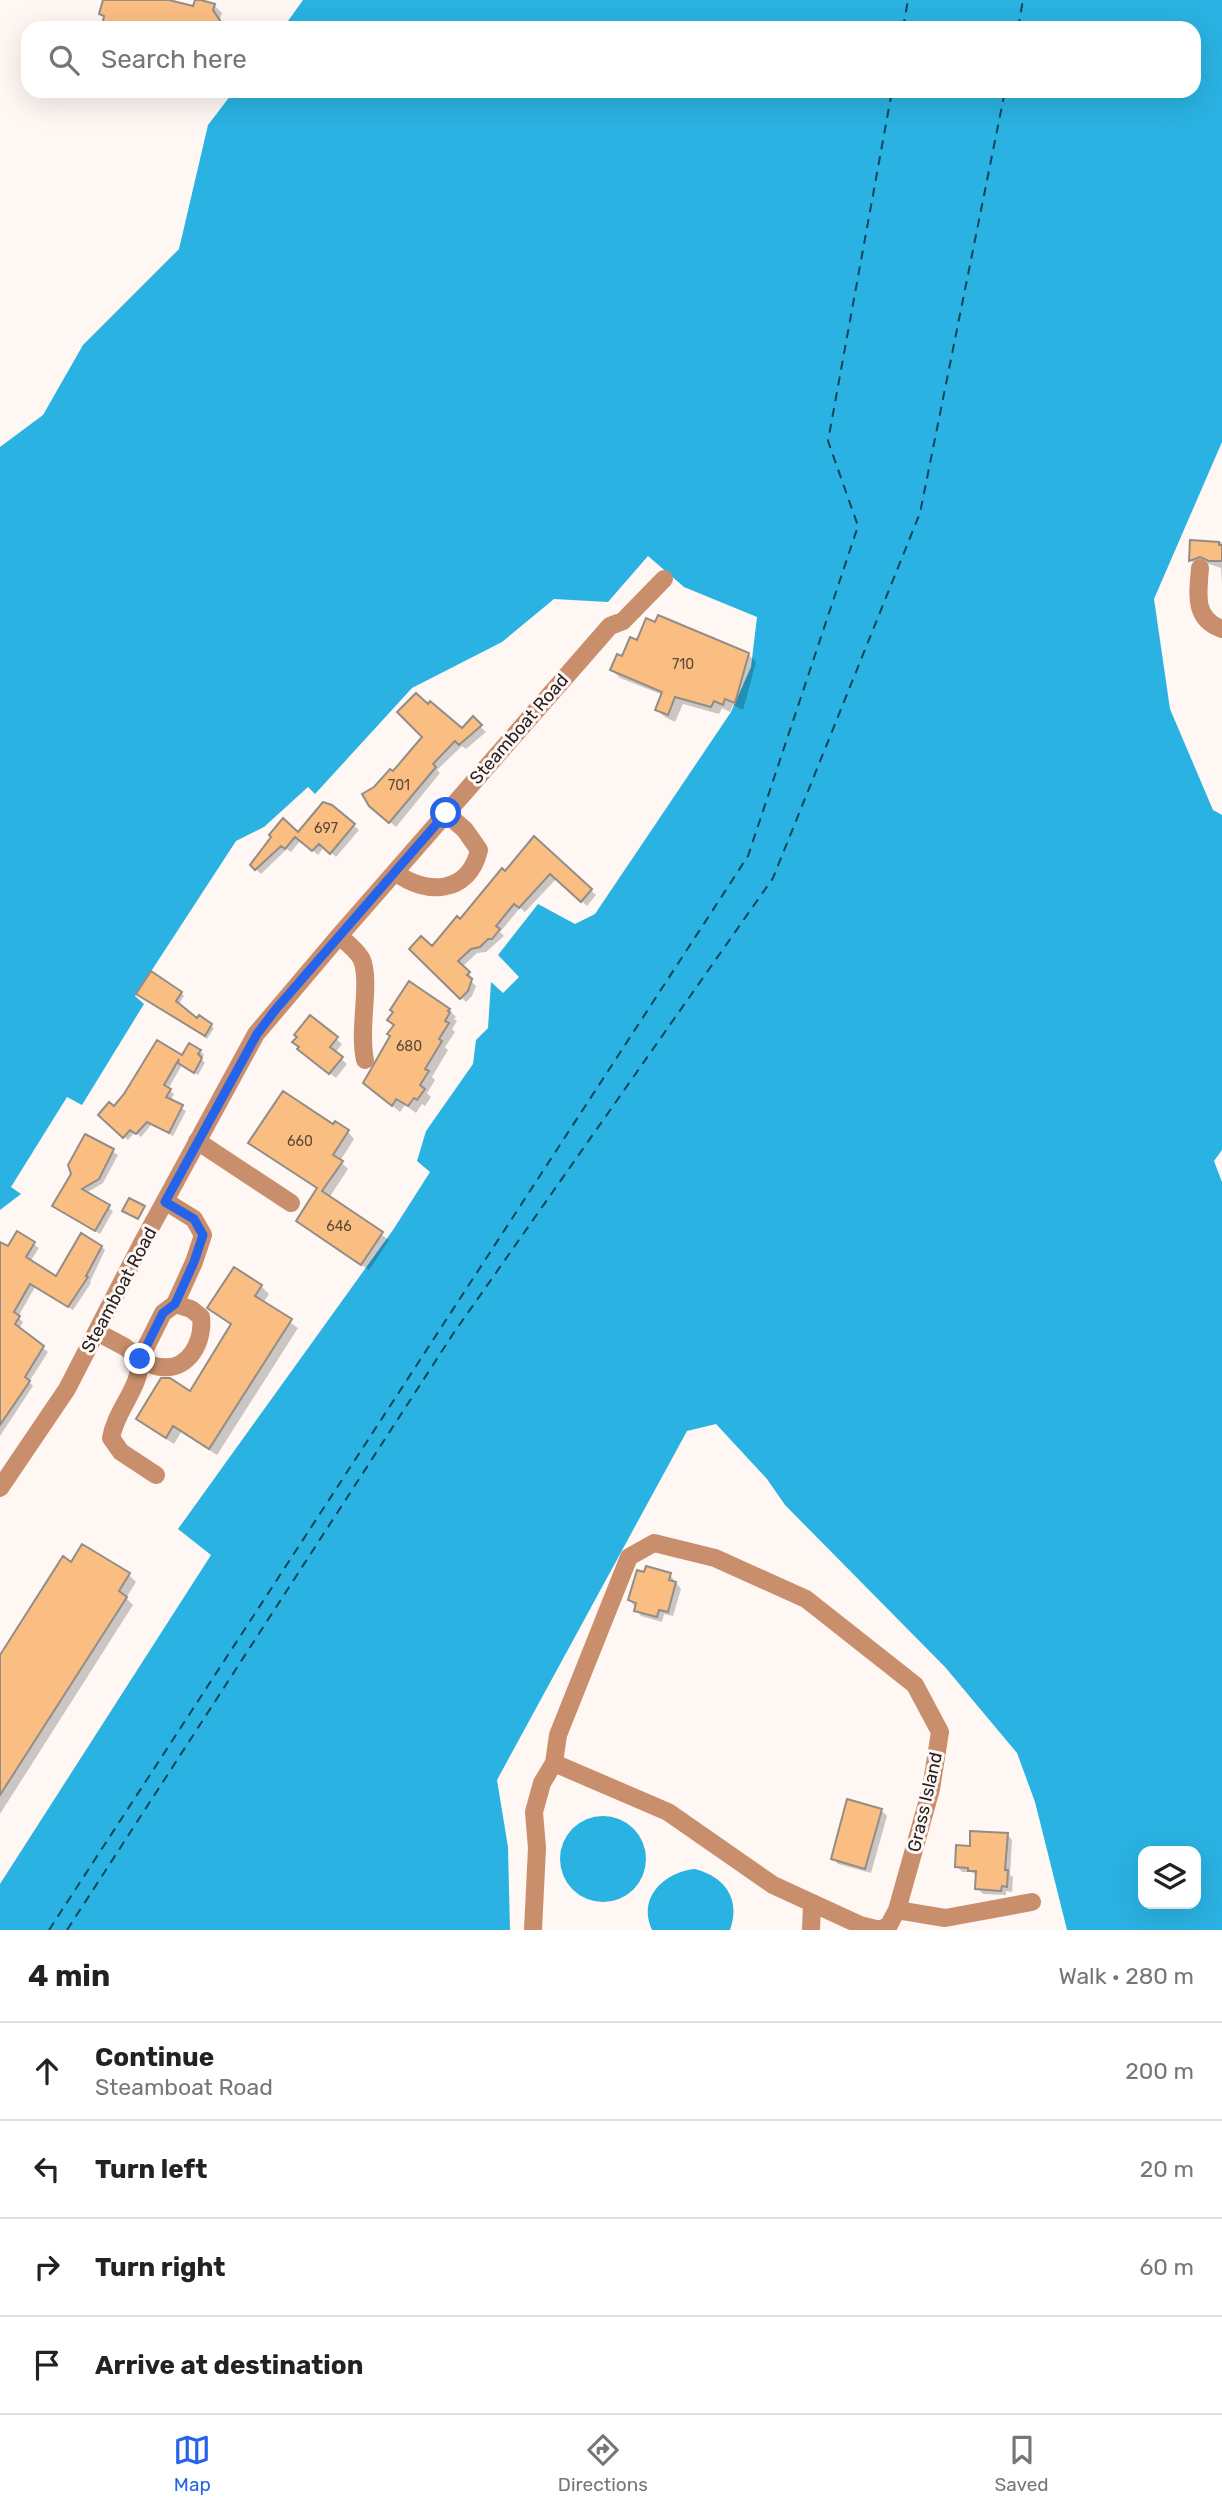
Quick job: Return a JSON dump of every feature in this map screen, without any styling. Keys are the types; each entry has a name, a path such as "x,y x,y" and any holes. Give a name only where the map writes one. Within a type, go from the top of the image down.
{"street":[{"path":"1200,568 1200,611 1210,625 1222,629"},
{"name":"Steamboat Road","path":"0,1488 67,1389 197,1141 257,1034 339,936 610,626 623,621 664,579"},
{"path":"395,872 410,883 442,886 455,884 465,878 476,864 479,850 465,830 446,813"},
{"path":"339,936 361,959 365,1060"},
{"path":"197,1141 291,1203"},
{"path":"156,1475 121,1452 111,1438 114,1423 140,1373 140,1359 163,1313 175,1304 203,1235 194,1219 165,1202"},
{"path":"97,1332 125,1347 140,1359 159,1367 175,1367 186,1360 199,1344 202,1326 201,1317 191,1309 175,1304"},
{"name":"Grass Island","path":"533,1930 537,1848 534,1812 541,1783 554,1763 558,1735 629,1557 654,1542 715,1558 806,1599 915,1685 940,1732 931,1789 897,1910"},
{"path":"554,1763 668,1812 773,1885 860,1925 880,1930 889,1925 897,1910 945,1918 1032,1902"},
{"path":"811,1930 812,1903"}],"water":[{"path":"303,0 1222,0 1222,442 1154,599 1170,709 1213,810 1222,815 1222,1150 1214,1161 1222,1182 1222,1930 1067,1930 1035,1802 1017,1753 945,1667 785,1505 767,1479 716,1424 687,1431 497,1780 508,1847 510,1930 0,1930 0,1884 211,1555 178,1529 393,1230 430,1172 417,1161 426,1131 473,1064 476,1040 488,1028 491,982 503,993 519,977 498,955 538,904 575,924 595,914 731,712 751,667 757,617 684,587 648,556 608,602 554,599 502,642 412,688 315,794 308,787 264,827 236,841 135,996 144,1004 82,1105 67,1097 11,1187 21,1194 0,1210 0,447 43,415 83,345 179,249 208,125 229,98 1201,98 1201,21 288,21"},
{"path":"603,1816 620,1819 634,1828 643,1842 646,1859 643,1876 634,1890 620,1899 603,1902 586,1899 572,1890 563,1876 560,1859 563,1842 572,1828 586,1819"},
{"path":"695,1869 715,1878 728,1891 733,1909 730,1930 652,1930 648,1907 656,1889 673,1875"}],"building":[{"path":"103,0 169,0 193,6 195,0 201,0 215,4 213,10 220,21 103,21 104,16 99,14"},
{"path":"1190,540 1219,542 1219,545 1222,545 1222,561 1209,561 1200,557 1189,561"},
{"path":"658,615 749,653 735,703 725,699 723,705 714,701 711,707 675,697 668,715 655,710 662,692 610,670 617,654 622,656 630,637 637,640 646,618 655,622"},
{"path":"416,693 428,704 430,701 462,728 473,716 482,725 459,745 455,741 433,764 436,767 389,823 369,806 362,794 374,787 390,769 393,771 422,737 397,712"},
{"path":"323,802 332,805 355,824 330,854 319,844 312,851 295,837 285,849 281,846 255,870 250,865 283,818 298,832"},
{"path":"534,836 592,889 581,902 550,874 519,908 514,904 496,926 500,929 492,939 471,949 458,961 470,972 467,975 472,979 468,991 460,999 409,949 421,936 432,946 457,916 460,919 502,868 505,871"},
{"path":"151,971 182,992 176,1001 197,1018 199,1015 212,1024 205,1036 136,994"},
{"path":"409,981 450,1009 445,1021 449,1023 439,1039 442,1041 425,1069 429,1071 420,1085 425,1089 417,1100 414,1098 408,1106 396,1099 392,1106 363,1083 390,1036 387,1034 394,1025 387,1020 393,1012 390,1010"},
{"path":"310,1015 338,1037 330,1047 343,1057 329,1074 292,1042 297,1037 294,1035"},
{"path":"157,1040 182,1055 189,1043 201,1050 198,1054 202,1058 194,1073 178,1063 179,1059 164,1085 171,1089 166,1097 183,1105 169,1133 147,1122 136,1134 130,1130 123,1138 98,1115 109,1102 114,1106 124,1094"},
{"path":"283,1091 333,1124 335,1121 349,1130 333,1155 343,1161 322,1191 383,1232 361,1265 296,1221 317,1188 248,1143"},
{"path":"85,1134 114,1149 99,1179 82,1189 110,1205 95,1231 52,1206 71,1174 68,1165"},
{"path":"129,1198 145,1206 138,1219 122,1211"},
{"path":"17,1231 35,1242 26,1257 56,1276 81,1233 102,1246 86,1276 88,1277 68,1307 30,1284 14,1312 20,1316 15,1324 44,1346 25,1377 30,1381 0,1425 0,1242 8,1246"},
{"path":"234,1267 262,1285 255,1296 292,1319 209,1449 173,1426 166,1438 136,1419 161,1378 170,1378 190,1391 231,1324 207,1308"},
{"path":"82,1544 130,1573 119,1591 127,1597 0,1795 0,1655 63,1556 71,1562"},
{"path":"646,1566 671,1573 669,1580 676,1582 668,1612 659,1610 657,1617 634,1611 636,1603 628,1600 637,1570 644,1572"},
{"path":"847,1799 882,1809 865,1869 831,1859"},
{"path":"970,1831 1008,1833 1005,1870 1008,1870 1007,1887 1002,1886 1001,1891 975,1889 976,1871 955,1867 956,1845 970,1846"}],"ferry route":[{"path":"904,21 908,0"},
{"path":"1019,21 1023,0"},
{"path":"49,1930 748,856 858,526 828,441 891,98"},
{"path":"67,1930 453,1334 773,878 920,513 1004,98"}],"route":[{"path":"140,1359 163,1313 175,1304 203,1235 194,1219 165,1202 244,1054 276,1009 446,813"}]}
